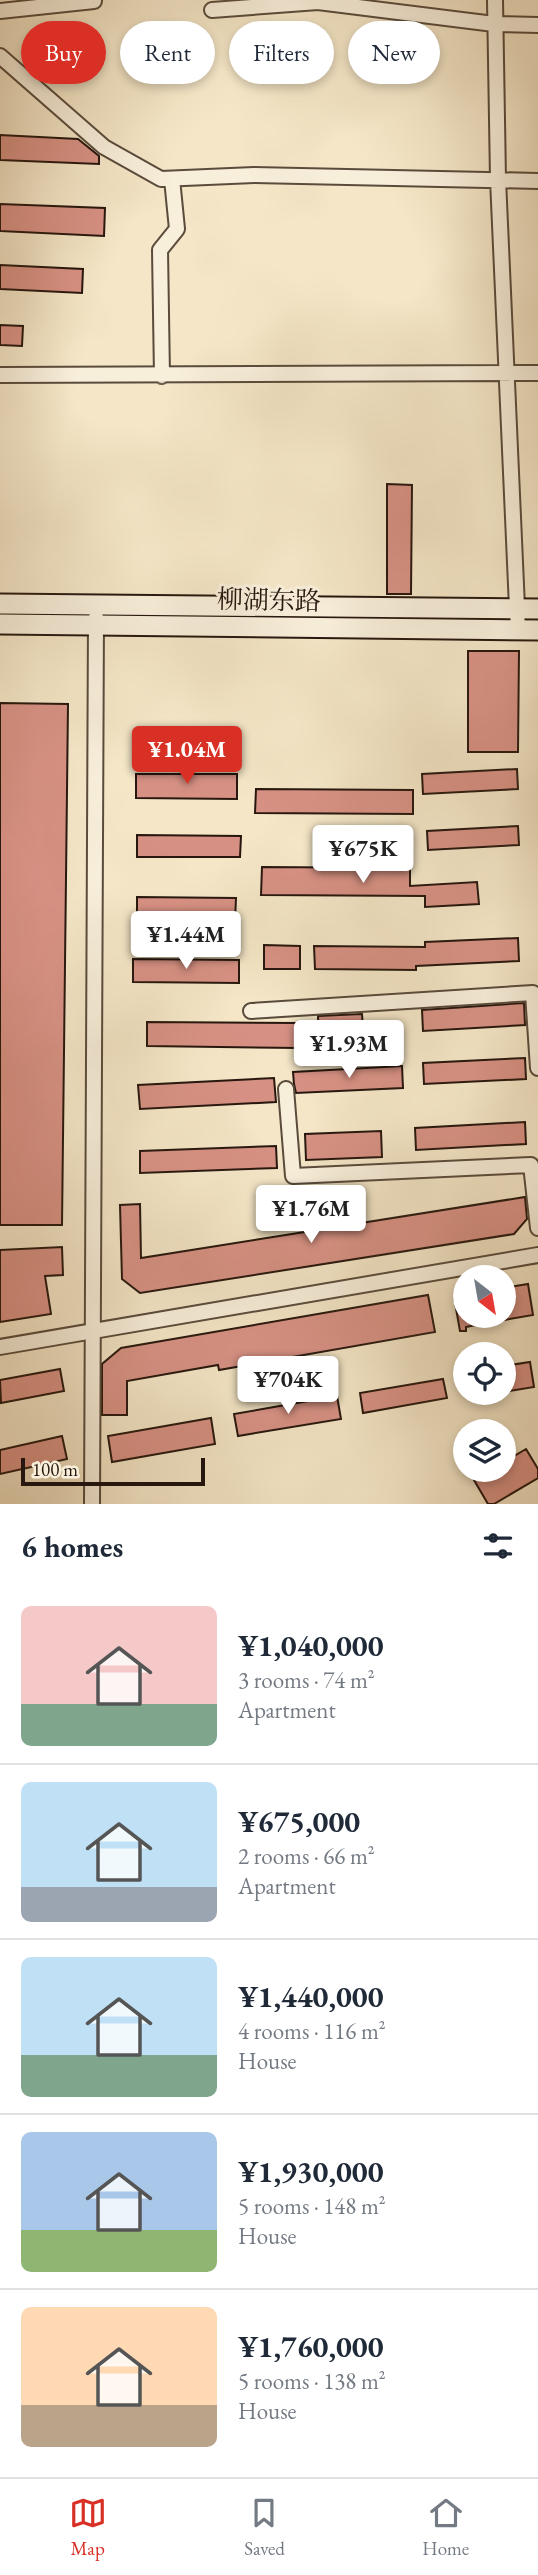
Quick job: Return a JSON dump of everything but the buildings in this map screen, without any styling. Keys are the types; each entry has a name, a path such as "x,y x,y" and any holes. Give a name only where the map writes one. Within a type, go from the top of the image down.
{"main road":[{"name":"柳湖东路","path":"0,604 96,615 538,630"},
{"name":"柳湖东路","path":"0,624 96,615 528,609"}],"street":[{"path":"495,0 498,179 507,373 528,609 518,630"},
{"path":"0,11 58,2 94,1"},
{"path":"212,10 319,1 494,24 538,24"},
{"path":"0,56 104,147 161,179 254,175 538,181"},
{"path":"162,376 160,250 177,229 172,179"},
{"path":"0,375 538,373"},
{"path":"92,1504 96,615"},
{"path":"251,1011 533,993 538,1068"},
{"path":"286,1089 293,1176 531,1166 538,1228"},
{"path":"0,1347 538,1255"}]}
